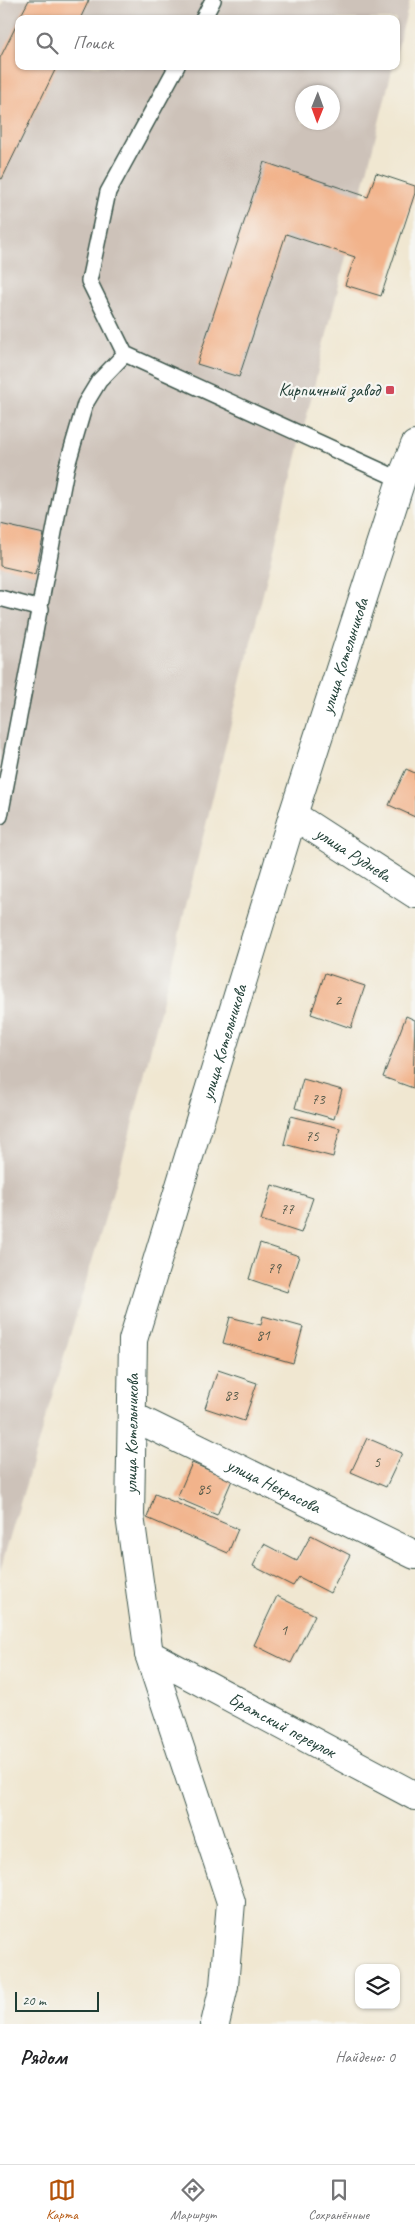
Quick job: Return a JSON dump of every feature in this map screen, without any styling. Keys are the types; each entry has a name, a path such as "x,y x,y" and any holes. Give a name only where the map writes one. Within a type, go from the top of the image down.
{"street":[{"name":"улица Котельникова","path":"215,2024 224,1986 231,1902 149,1654 130,1516 133,1340 293,815 401,480 415,445"},
{"name":"улица Руднева","path":"293,815 415,894"},
{"name":"улица Некрасова","path":"132,1416 415,1555"},
{"name":"Братский переулок","path":"149,1654 415,1796"}],"lane":[{"path":"205,15 213,0"},
{"path":"175,70 108,192 89,281 125,354 401,480"},
{"path":"0,816 66,469 85,404 99,381 125,354"},
{"path":"0,598 40,609"}],"shaded area":[{"path":"4,0 410,0 400,39 400,15 15,15 15,70 392,70 129,1137 0,1571 0,7"}],"building":[{"path":"29,0 89,0 82,15 21,15"},
{"path":"15,28 15,70 55,70 2,179 0,178 0,58"},
{"path":"264,162 368,197 376,173 415,186 415,193 381,296 345,285 355,257 286,234 239,377 197,364"},
{"path":"0,524 44,534 35,574 0,566"},
{"path":"406,769 415,773 415,817 389,805"},
{"path":"325,973 365,986 351,1028 311,1014"},
{"path":"406,1016 415,1020 413,1088 383,1077"},
{"path":"303,1079 342,1090 334,1119 295,1108"},
{"path":"291,1116 340,1128 333,1157 284,1144"},
{"path":"272,1185 313,1198 301,1233 261,1220"},
{"path":"260,1243 299,1256 287,1292 249,1279"},
{"path":"263,1316 303,1327 293,1363 223,1343 230,1317 261,1325"},
{"path":"218,1370 257,1383 244,1421 205,1408"},
{"path":"367,1438 402,1453 386,1487 351,1472"},
{"path":"192,1463 232,1480 217,1515 177,1498"},
{"path":"155,1494 238,1529 228,1553 147,1518"},
{"path":"311,1535 350,1555 330,1593 299,1577 293,1586 253,1566 264,1544 297,1561"},
{"path":"277,1596 315,1615 291,1663 254,1645"}],"place":[{"name":"Кирпичный завод","path":"390,390"}]}
